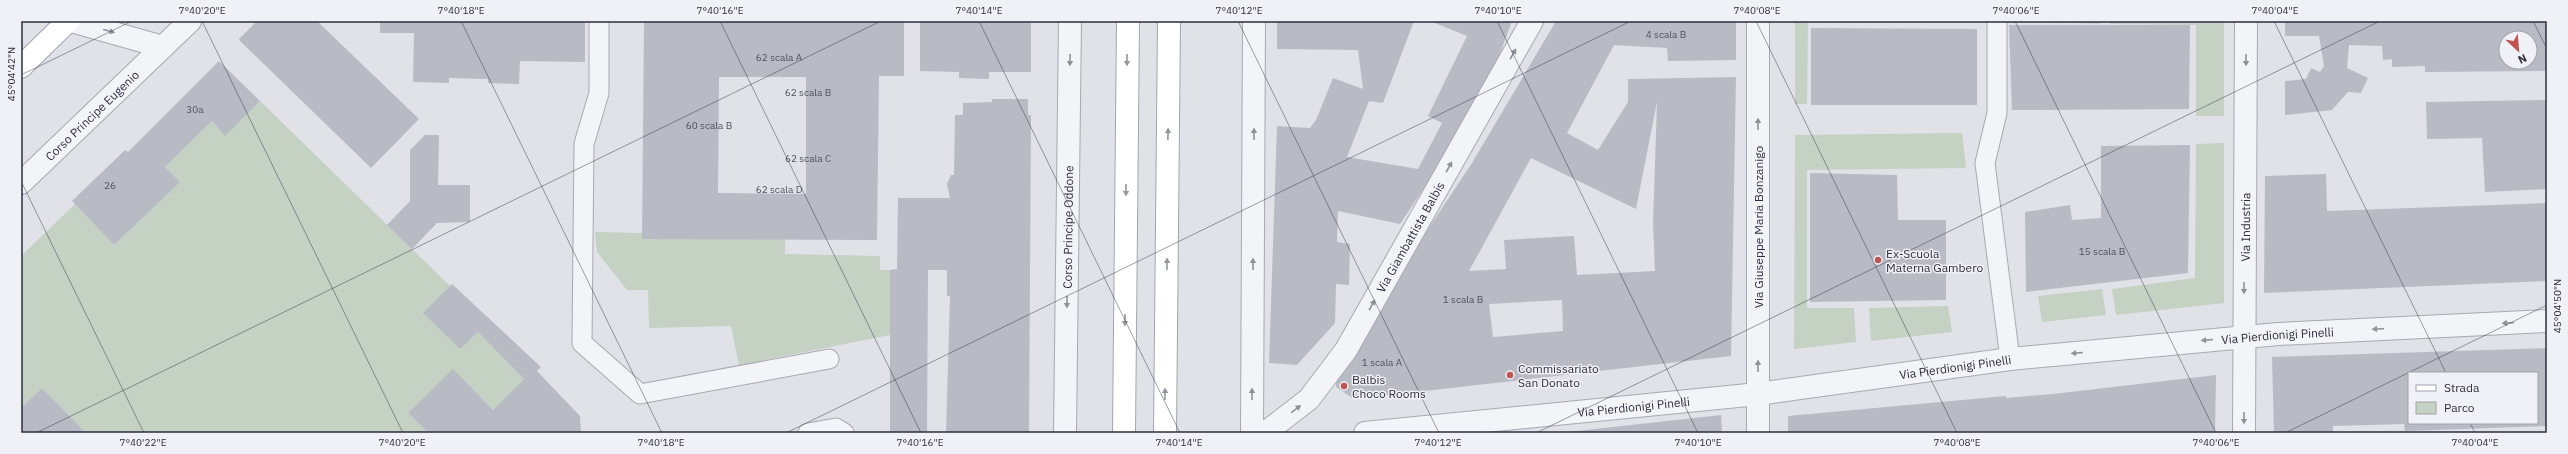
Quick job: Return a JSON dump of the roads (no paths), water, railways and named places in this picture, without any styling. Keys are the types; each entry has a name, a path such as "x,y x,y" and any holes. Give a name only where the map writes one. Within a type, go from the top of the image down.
{"main road":[{"path":"21,67 70,21"},
{"path":"1124,433 1128,21"},
{"path":"1165,433 1169,21"}],"street":[{"path":"70,21 163,47"},
{"name":"Corso Principe Eugenio","path":"21,183 190,21"},
{"name":"Corso Principe Oddone","path":"1065,433 1070,21"},
{"path":"1252,433 1254,21"},
{"name":"Via Giambattista Balbis","path":"1265,433 1309,399 1346,350 1532,21"},
{"name":"Via Giuseppe Maria Bonzanigo","path":"1758,21 1758,433"},
{"name":"Via Industria","path":"2244,433 2246,21"},
{"name":"Via Pierdionigi Pinelli","path":"1365,433 1758,394 2010,359 2244,337 2547,321"}],"lane":[{"path":"599,21 599,93 584,144 582,344 640,394 829,358"},
{"path":"1996,21 1997,113 1985,163 2010,359"},
{"path":"808,433 836,428 844,433"}],"place":[{"name":"Ex-Scuola Materna Gambero","path":"1878,260"},
{"name":"Commissariato San Donato","path":"1510,375"},
{"name":"Balbis Choco Rooms","path":"1344,386"}]}
